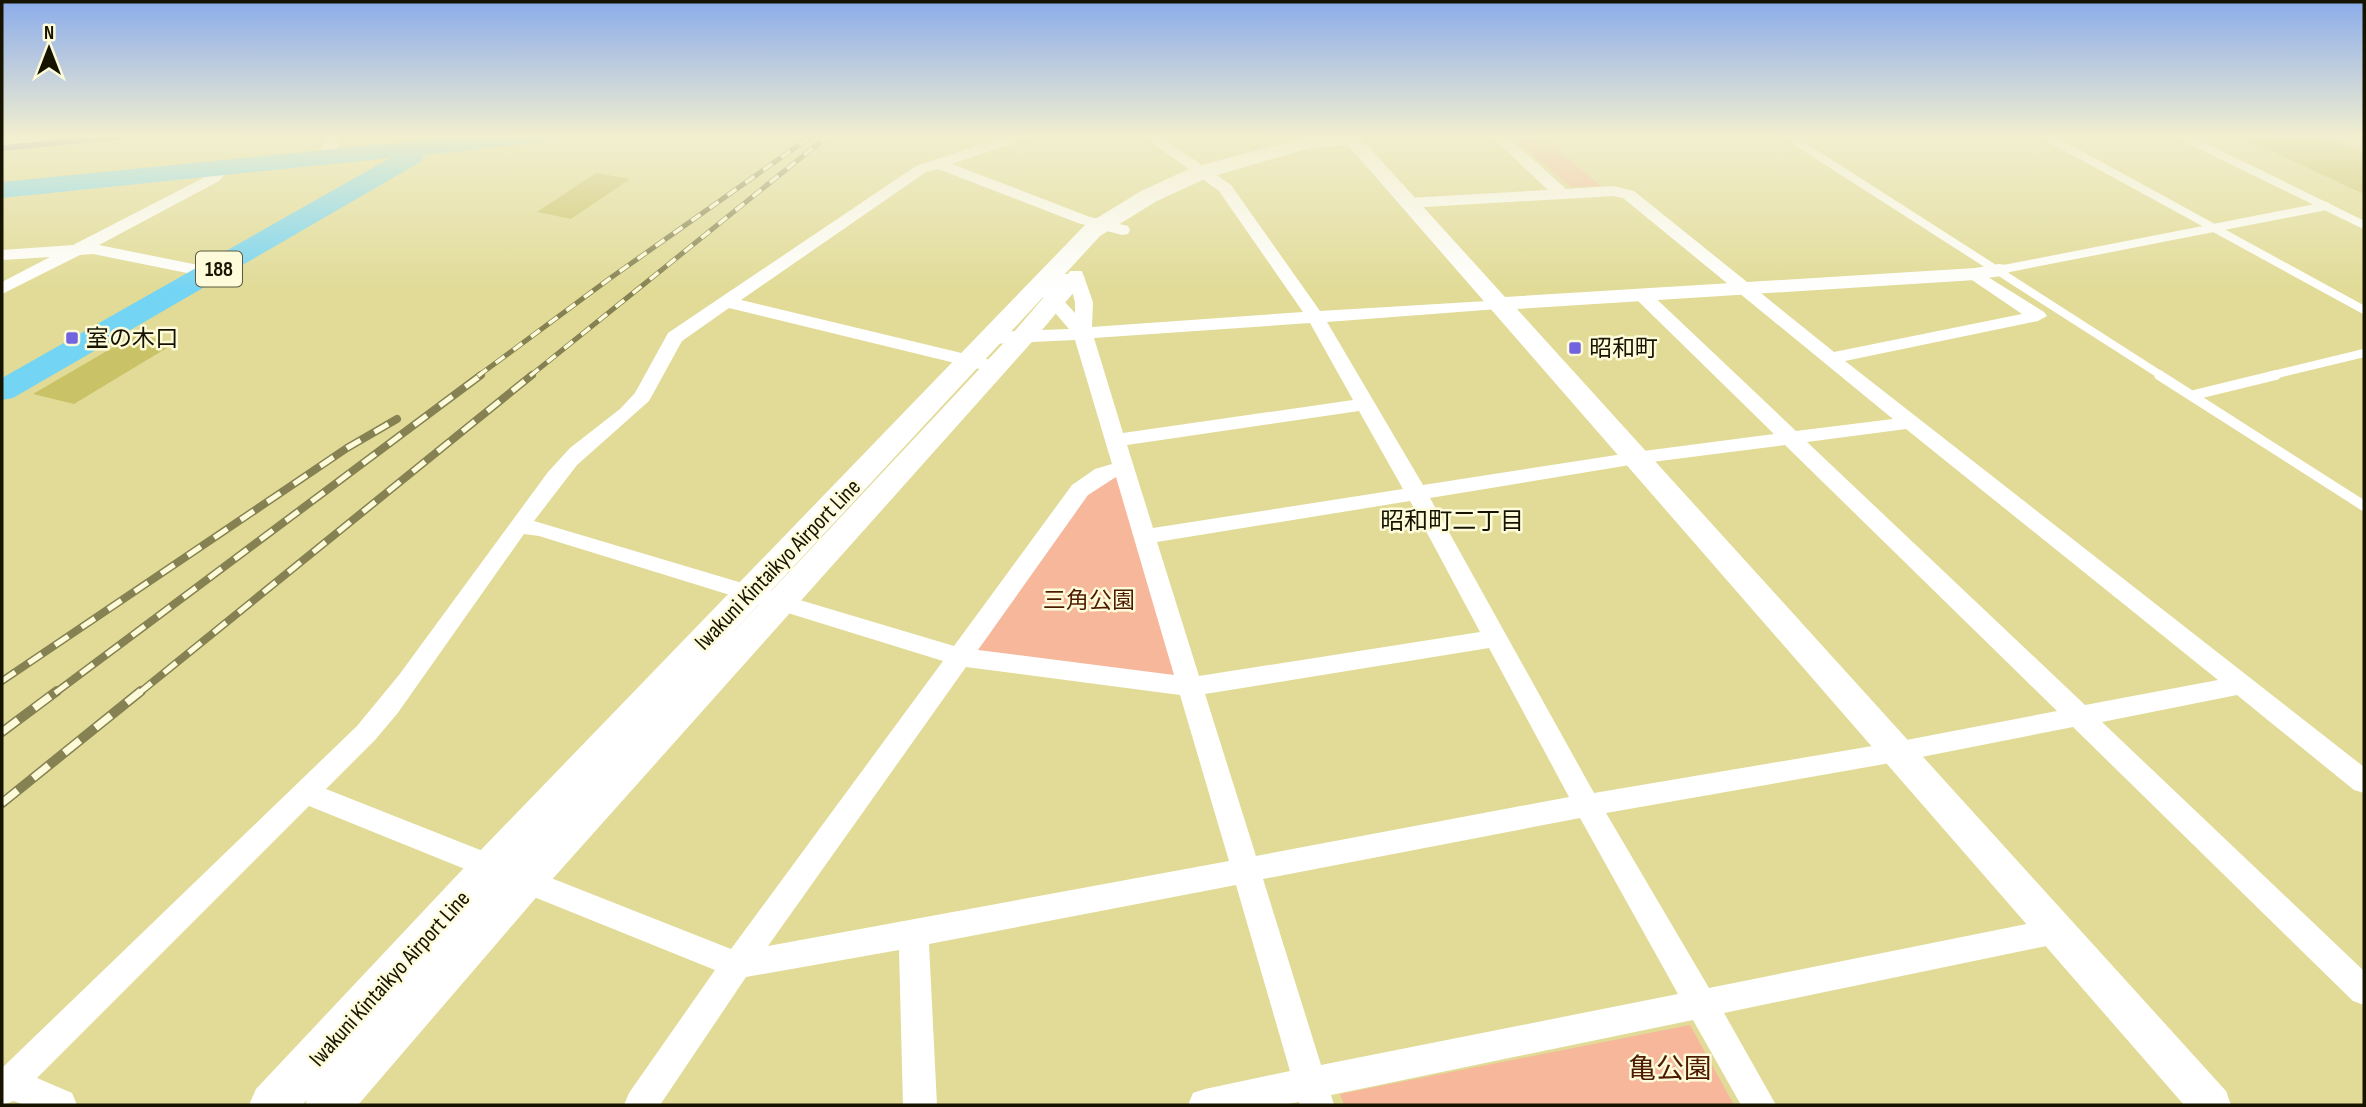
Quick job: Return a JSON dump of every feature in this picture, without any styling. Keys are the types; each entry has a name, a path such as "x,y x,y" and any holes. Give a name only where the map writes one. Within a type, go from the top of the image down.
{"highway":[{"path":"2,190 36,187"},
{"name":"188","path":"2,391 212,273 357,187"}],"main road":[{"name":"Iwakuni Kintaikyo Airport Line","path":"328,1105 526,881 780,603 1049,290 1111,227 1184,194 1194,187"},
{"name":"Iwakuni Kintaikyo Airport Line","path":"1049,290 1076,275 1111,227"},
{"name":"Iwakuni Kintaikyo Airport Line","path":"272,1105 491,866 749,593 995,351"}],"street":[{"path":"2,289 198,187"},
{"path":"60,1105 6,1086 366,733 404,690 518,526 578,452 623,419 644,395 662,355 675,337 894,187"},
{"path":"1001,187 1111,227"},
{"path":"1222,187 1257,231 1317,318 1417,494 1587,805 1759,1105"},
{"path":"1394,187 2211,1105"},
{"path":"1554,187 1562,194"},
{"path":"1408,204 1614,191 1628,194 1740,287 2364,782"},
{"path":"2,256 93,249 212,273"},
{"path":"727,302 995,351 1083,334 1740,287 1975,274 1999,270"},
{"path":"1831,358 2038,316 1975,274"},
{"path":"1076,275 1084,302 1083,334 1313,1094"},
{"path":"1049,290 1083,334"},
{"path":"1642,294 1788,438 2364,991"},
{"path":"1115,440 1366,404"},
{"path":"1143,537 1636,458 1913,422"},
{"path":"641,1105 737,965 1080,490 1103,474 1122,467"},
{"path":"518,526 541,529 959,657 1192,687 1496,638"},
{"path":"303,792 737,965 914,934 1587,805 1896,752 2240,685"},
{"path":"1205,1105 1313,1094 1701,1003 2056,931"},
{"path":"914,934 920,1105"}],"lane":[{"path":"1868,187 2364,506"},
{"path":"2141,187 2364,310"},
{"path":"2286,187 2364,225"},
{"path":"1999,270 2326,206"},
{"path":"2194,395 2364,353"}],"green space":[{"name":"三角公園","path":"1124,471 1192,687 959,657 1080,490"},
{"name":"亀公園","path":"1690,1025 1734,1105 1344,1105 1340,1094"}],"building":[{"path":"575,187 619,187 571,219 537,212"},
{"path":"2348,187 2364,187 2364,194"},
{"path":"136,334 175,343 74,404 33,394"}],"railway":[{"path":"478,376 740,187"},
{"path":"530,376 765,187"},
{"path":"55,693 481,375"},
{"path":"139,693 532,375"},
{"path":"2,681 347,448 397,419"},
{"path":"2,732 57,691"},
{"path":"2,803 141,691"}],"place":[{"name":"室の木口","path":"72,338"},
{"name":"昭和町","path":"1575,348"}],"district":[{"name":"昭和町二丁目","path":"1452,521"}]}
